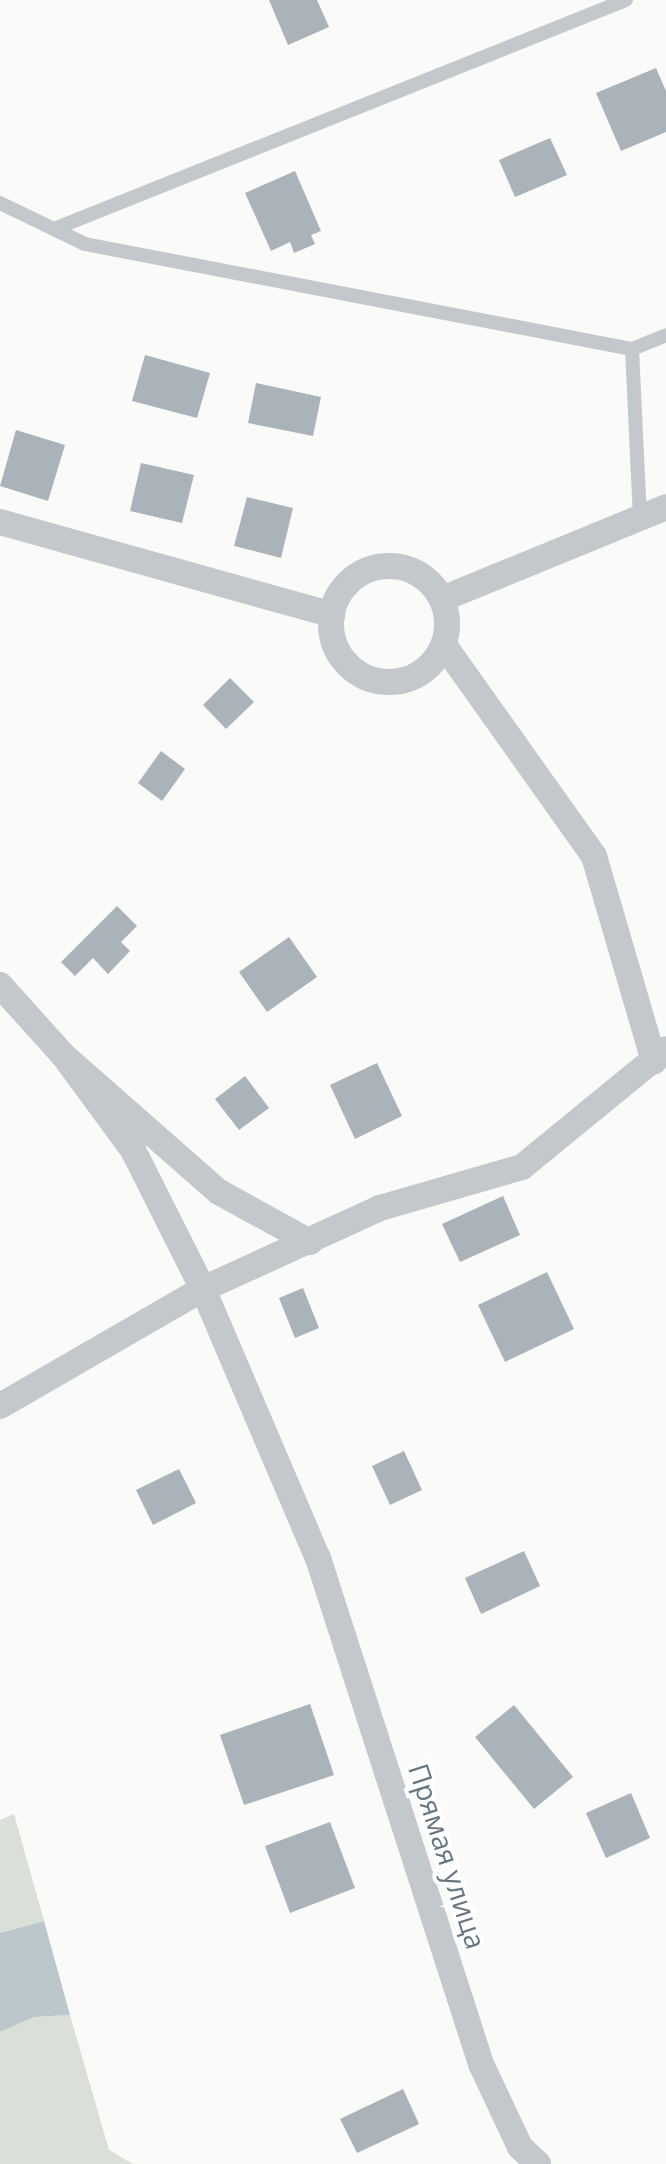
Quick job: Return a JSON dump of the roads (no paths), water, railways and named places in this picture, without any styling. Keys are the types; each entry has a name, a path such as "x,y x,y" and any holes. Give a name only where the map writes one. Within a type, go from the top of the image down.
{"street":[{"path":"442,599 666,507"},
{"path":"0,522 332,615"},
{"path":"381,567 417,572 442,599 447,614 444,645 420,674 384,683 358,673 338,652 332,615 348,583 381,567"},
{"path":"0,1406 203,1289 380,1208 522,1167 660,1055 594,856 444,645"},
{"path":"0,985 64,1056 219,1192 310,1242"},
{"name":"Прямая улица","path":"64,1056 133,1150 203,1289 318,1558 481,2064 520,2147 538,2164"}],"lane":[{"path":"54,229 626,0"},
{"path":"0,203 85,244 632,349 666,335"},
{"path":"632,349 640,519"}]}
